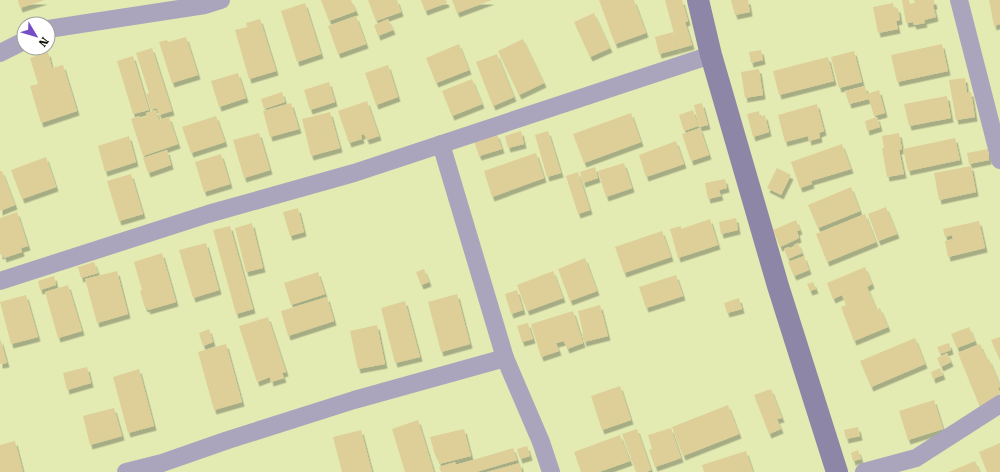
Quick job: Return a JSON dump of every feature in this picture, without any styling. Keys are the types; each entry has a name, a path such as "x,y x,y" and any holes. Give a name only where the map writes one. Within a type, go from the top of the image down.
{"street":[{"path":"56,27 159,6 205,5 221,0"},
{"path":"698,0 711,55 778,286 838,472"},
{"path":"959,0 1000,160"},
{"path":"0,54 16,45"},
{"path":"0,281 208,214 354,173 711,55"},
{"path":"441,144 505,358 541,442 551,472"},
{"path":"126,472 164,467 228,440 354,400 505,358"},
{"path":"864,472 916,458 1000,404"}],"building":[{"path":"18,0 45,0 20,8"},
{"path":"321,0 351,0 356,11 329,21"},
{"path":"368,0 397,0 401,12 376,21"},
{"path":"421,0 446,0 447,3 425,11"},
{"path":"452,0 492,0 457,13"},
{"path":"599,0 634,0 646,33 615,44"},
{"path":"665,0 682,0 688,21 685,22 692,45 678,49"},
{"path":"731,0 748,0 750,12 735,15"},
{"path":"902,0 909,0 910,4 915,3 914,0 934,0 935,5 933,5 936,17 924,20 925,23 914,25 913,22 906,23"},
{"path":"989,0 1000,0 1000,24 994,26"},
{"path":"305,3 321,54 297,62 281,11"},
{"path":"893,3 894,9 898,8 900,20 896,21 898,29 878,33 873,7"},
{"path":"594,13 610,48 590,57 574,22"},
{"path":"356,16 366,44 338,54 328,26"},
{"path":"260,19 276,71 249,79 235,30 247,27 246,23"},
{"path":"388,19 393,30 378,36 374,25"},
{"path":"673,32 678,49 659,54 655,37"},
{"path":"186,37 198,75 172,83 159,42 167,40 168,42"},
{"path":"523,39 544,83 519,95 498,51"},
{"path":"459,44 469,70 436,83 426,58"},
{"path":"942,44 948,71 897,82 891,55"},
{"path":"152,48 172,111 159,115 157,108 151,110 146,94 149,93 136,53"},
{"path":"761,50 763,60 751,63 749,52"},
{"path":"854,51 862,82 839,88 831,57"},
{"path":"497,54 514,97 493,106 476,62"},
{"path":"36,56 49,56 52,68 63,65 77,111 41,123 30,86 38,84 30,58"},
{"path":"133,56 149,110 133,114 117,61"},
{"path":"828,57 834,81 779,95 773,71"},
{"path":"388,65 398,97 376,105 365,73"},
{"path":"759,69 763,95 745,98 741,72"},
{"path":"238,73 246,98 219,107 211,81"},
{"path":"965,78 967,93 971,92 975,117 956,120 949,80"},
{"path":"472,79 482,104 452,116 442,91"},
{"path":"329,82 335,102 310,110 304,90"},
{"path":"865,86 867,94 879,90 885,113 874,116 869,99 849,104 845,91"},
{"path":"282,92 285,102 264,109 261,99"},
{"path":"947,96 951,118 909,126 904,104"},
{"path":"367,101 379,136 367,140 364,134 361,135 362,139 349,143 338,111"},
{"path":"291,103 299,129 270,137 263,111"},
{"path":"702,103 708,125 699,127 694,105"},
{"path":"817,104 824,131 819,133 820,138 809,141 808,136 785,142 778,115"},
{"path":"156,110 159,120 169,117 178,144 143,156 131,119 139,116 140,118 147,116 146,113"},
{"path":"693,110 698,126 684,131 679,115"},
{"path":"759,111 760,117 765,115 769,132 753,137 747,114"},
{"path":"330,112 340,148 311,156 302,119"},
{"path":"631,113 641,142 584,163 573,134"},
{"path":"216,116 225,142 191,153 182,127"},
{"path":"877,117 880,127 867,131 865,121"},
{"path":"700,128 709,155 691,161 682,134"},
{"path":"521,131 524,144 508,148 505,136"},
{"path":"548,131 561,173 547,177 535,135"},
{"path":"259,133 270,170 244,178 233,140"},
{"path":"899,133 902,149 899,150 904,174 887,177 882,148 884,148 882,136"},
{"path":"497,134 502,149 479,156 474,141"},
{"path":"129,136 136,162 105,172 98,146"},
{"path":"955,138 960,160 908,171 903,149"},
{"path":"676,141 684,164 646,177 639,155"},
{"path":"842,144 851,169 811,181 812,184 800,188 791,162"},
{"path":"988,149 989,160 969,164 967,153"},
{"path":"167,150 171,165 148,173 143,158"},
{"path":"536,153 544,178 492,197 484,171"},
{"path":"221,154 230,184 204,192 195,162"},
{"path":"46,157 56,187 22,199 11,170"},
{"path":"624,163 632,188 606,197 598,171"},
{"path":"971,166 976,192 939,200 934,173"},
{"path":"595,167 598,178 583,183 580,172"},
{"path":"777,168 791,175 781,195 767,188"},
{"path":"0,171 2,171 15,205 0,211"},
{"path":"578,172 590,210 578,214 566,176"},
{"path":"131,174 143,214 119,221 107,181"},
{"path":"725,179 727,188 719,190 721,196 708,199 705,183"},
{"path":"851,187 860,211 818,228 808,205"},
{"path":"886,207 897,234 878,241 868,214"},
{"path":"298,208 304,232 290,236 283,212"},
{"path":"17,212 28,246 21,248 22,252 4,258 3,254 0,255 0,218"},
{"path":"865,214 876,242 827,262 816,234"},
{"path":"736,218 738,230 721,234 719,222"},
{"path":"710,219 718,245 678,258 670,229 681,226 681,229"},
{"path":"796,220 800,230 797,231 799,238 780,247 773,230"},
{"path":"979,221 985,248 948,257 945,241 953,239 952,235 945,237 943,229"},
{"path":"252,223 263,268 246,272 235,228"},
{"path":"230,226 253,309 236,314 213,230"},
{"path":"662,231 671,257 624,273 615,247"},
{"path":"206,243 219,290 193,298 179,250"},
{"path":"798,243 802,253 788,259 784,249 789,247 790,249"},
{"path":"162,253 176,302 148,310 147,307 145,308 140,291 142,290 134,262"},
{"path":"804,256 809,270 794,276 788,262"},
{"path":"585,258 597,291 570,301 558,269"},
{"path":"94,262 98,273 81,278 78,267"},
{"path":"865,267 872,284 867,287 877,310 880,308 888,327 854,341 841,307 846,305 842,295 833,299 827,283"},
{"path":"424,269 429,282 421,285 416,272"},
{"path":"117,271 128,314 97,323 85,279"},
{"path":"553,271 563,298 527,311 517,285"},
{"path":"318,272 325,294 291,305 284,283"},
{"path":"676,275 683,296 646,308 639,287"},
{"path":"54,276 56,285 40,290 38,281"},
{"path":"813,282 816,289 810,291 807,284"},
{"path":"68,285 82,331 58,338 45,292"},
{"path":"517,290 523,310 511,314 505,294"},
{"path":"457,294 470,344 441,352 428,302"},
{"path":"26,295 38,337 11,344 0,302"},
{"path":"327,297 334,321 288,336 281,311"},
{"path":"739,298 742,309 727,313 724,303"},
{"path":"405,301 420,357 395,363 381,308"},
{"path":"600,305 608,336 584,342 578,311"},
{"path":"573,311 583,343 567,349 564,341 556,343 559,351 541,357 531,324"},
{"path":"268,317 286,372 282,373 284,378 271,382 270,377 257,382 239,326"},
{"path":"528,323 533,339 522,342 517,326"},
{"path":"377,325 385,364 358,369 350,331"},
{"path":"969,327 975,341 957,348 951,334"},
{"path":"209,329 213,342 203,346 199,333"},
{"path":"1000,337 1000,357 999,358 991,340"},
{"path":"0,338 7,363 0,364"},
{"path":"915,338 925,364 871,387 860,361"},
{"path":"949,343 951,350 940,354 937,347"},
{"path":"226,344 242,402 214,410 198,352"},
{"path":"980,344 987,360 989,359 1000,385 998,388 1000,392 1000,405 982,412 958,353"},
{"path":"947,353 951,362 941,367 937,358"},
{"path":"87,367 91,383 67,390 63,373"},
{"path":"940,368 943,375 933,379 931,372"},
{"path":"139,369 154,426 128,433 113,377"},
{"path":"620,386 631,420 602,430 591,396"},
{"path":"771,389 782,418 777,419 781,429 769,434 754,395"},
{"path":"934,400 943,429 908,440 899,411"},
{"path":"728,405 739,434 683,456 672,427"},
{"path":"114,408 122,436 90,445 83,416"},
{"path":"418,420 434,472 405,472 392,429"},
{"path":"858,427 860,436 846,439 844,430"},
{"path":"671,428 681,458 655,467 649,450 652,449 648,435"},
{"path":"464,429 471,456 439,464 430,437"},
{"path":"637,429 651,470 646,472 636,472 622,434"},
{"path":"361,430 372,472 342,472 333,437"},
{"path":"620,435 630,461 599,472 581,472 574,452"},
{"path":"15,441 23,472 0,472 0,445"},
{"path":"1000,443 1000,472 987,472 979,452"},
{"path":"527,446 530,456 520,459 517,449"},
{"path":"513,448 517,460 476,472 441,472 439,467 455,462 456,465"},
{"path":"858,450 861,459 853,461 851,453"},
{"path":"746,451 753,472 704,472 702,465"},
{"path":"975,461 980,472 949,472"},
{"path":"520,463 522,472 487,472"}]}
